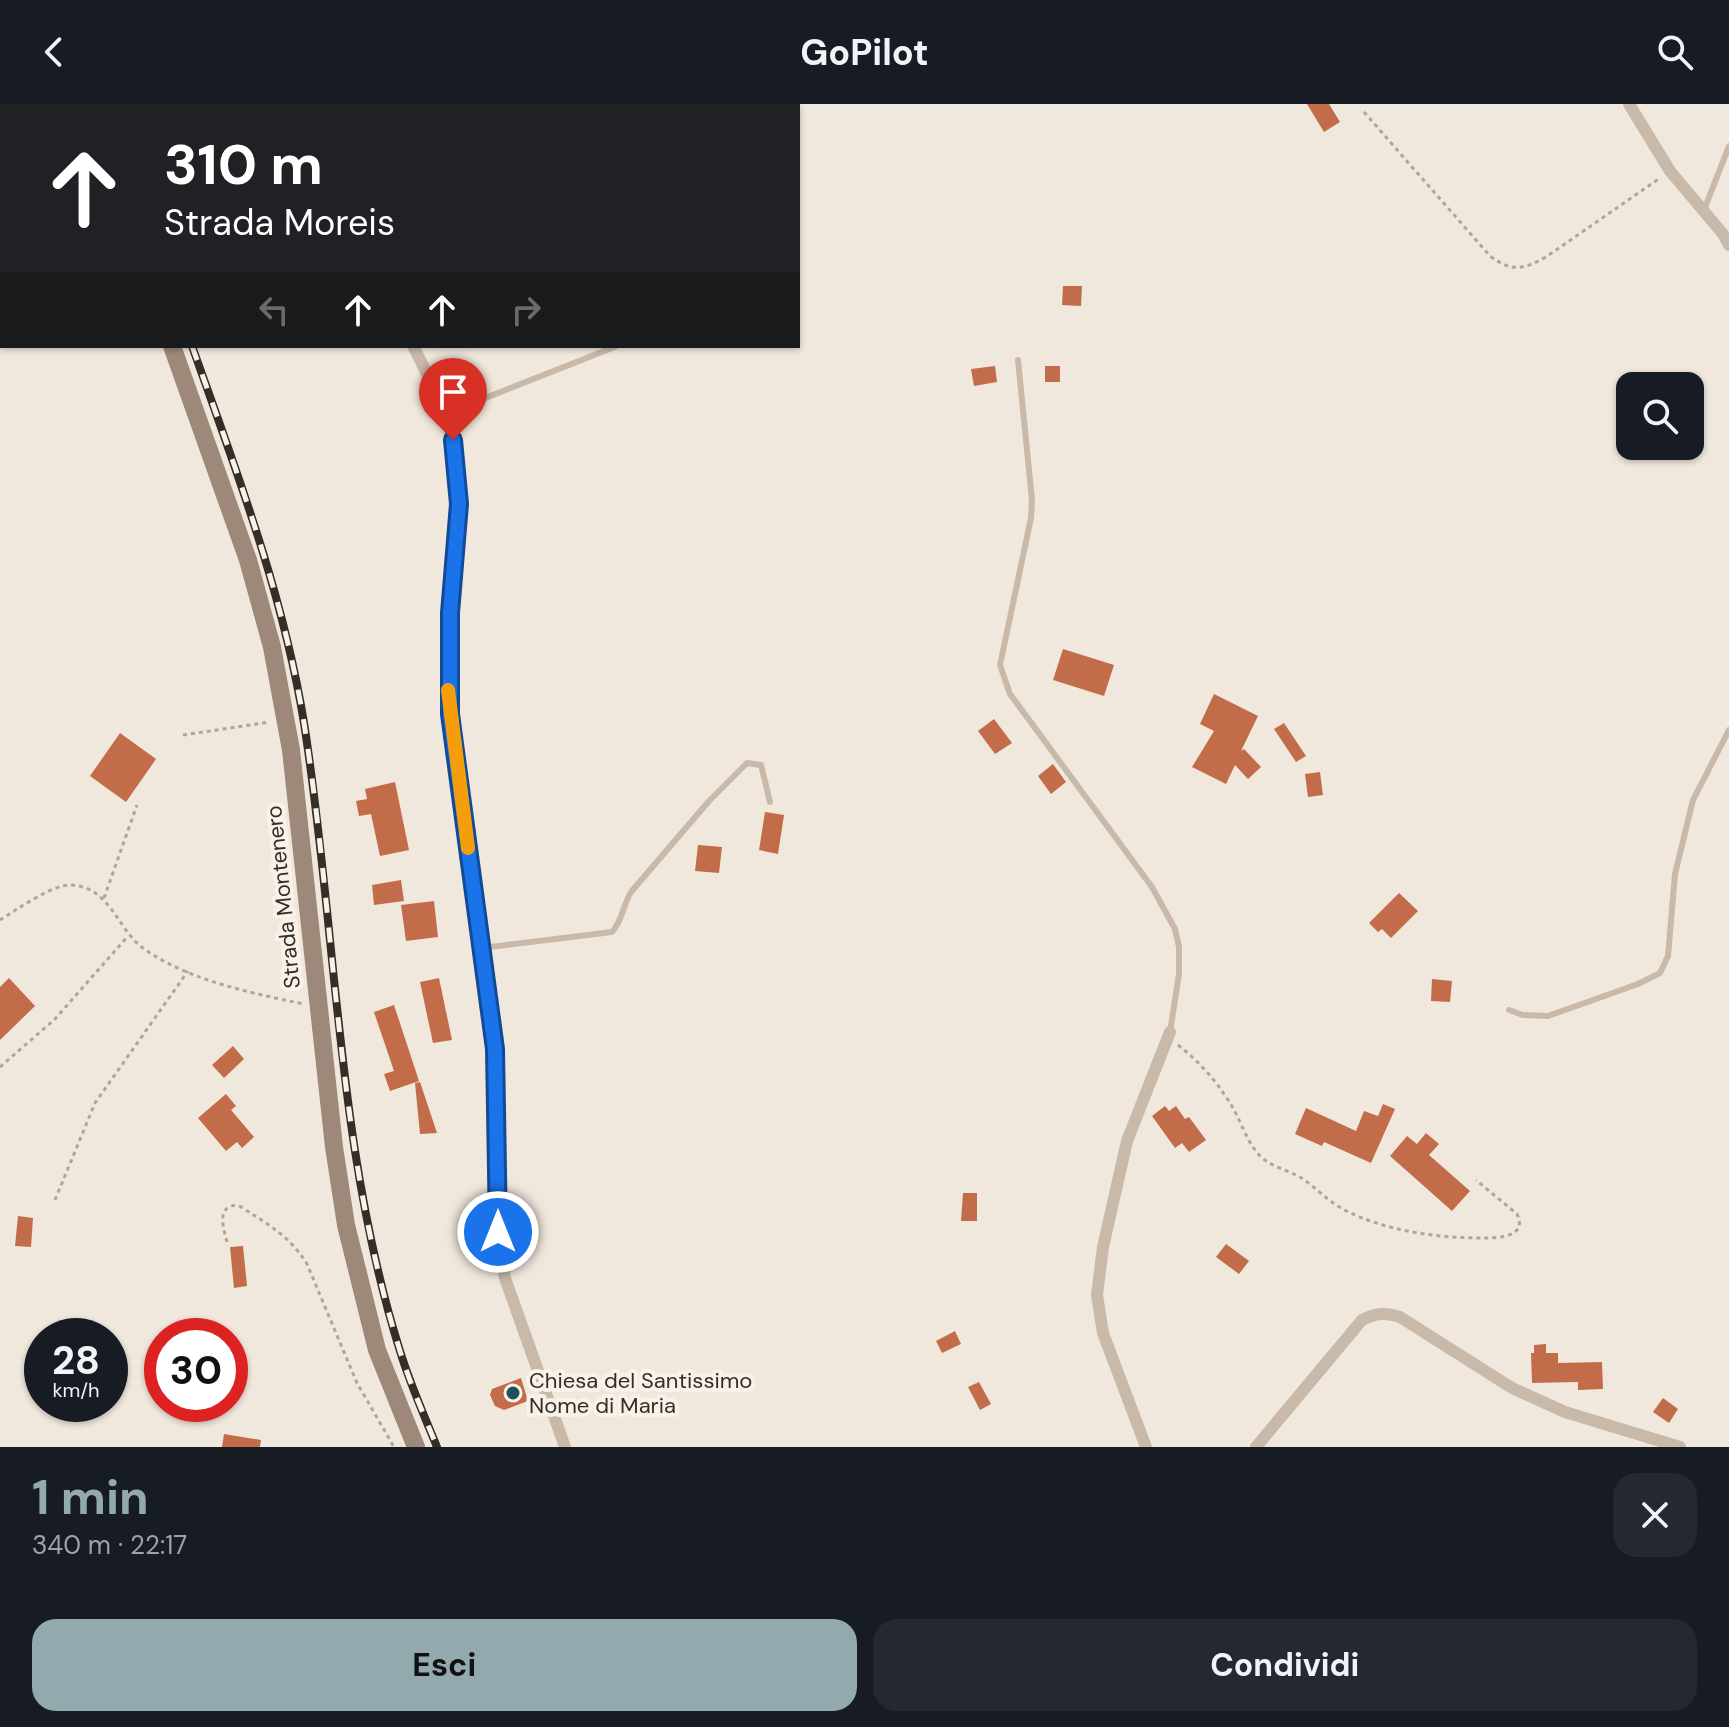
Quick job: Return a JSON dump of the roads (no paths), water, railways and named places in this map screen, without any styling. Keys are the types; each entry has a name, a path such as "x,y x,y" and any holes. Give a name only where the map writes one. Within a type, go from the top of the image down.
{"main road":[{"name":"Strada Montenero","path":"173,348 248,560 272,647 285,720 334,1147 346,1225 377,1350 416,1447"}],"street":[{"path":"1629,104 1670,171 1729,245"},
{"path":"414,348 447,413 457,470 459,504 450,613 450,714 495,1049 499,1249 505,1278 565,1447"},
{"path":"1146,1447 1103,1333 1097,1295 1103,1247 1127,1141 1169,1035"},
{"path":"1256,1447 1362,1320 1374,1314 1387,1313 1400,1317 1512,1388 1565,1412 1680,1447"}],"lane":[{"path":"1704,210 1729,146"},
{"path":"447,413 612,348"},
{"path":"1018,360 1032,500 1031,518 1000,665 1002,674 1010,694 1152,887 1175,929 1179,974 1169,1035"},
{"path":"1509,1010 1523,1015 1548,1016 1660,973 1668,956 1675,874 1693,800 1729,730"},
{"path":"482,948 612,932 618,926 631,892 709,801 747,763 761,765 770,802"}],"railway":[{"path":"193,348 257,532 295,675 315,802 340,1039 363,1197 379,1274 400,1351 437,1447"}],"place":[{"name":"Chiesa del Santissimo Nome di Maria","path":"513,1393"}]}
